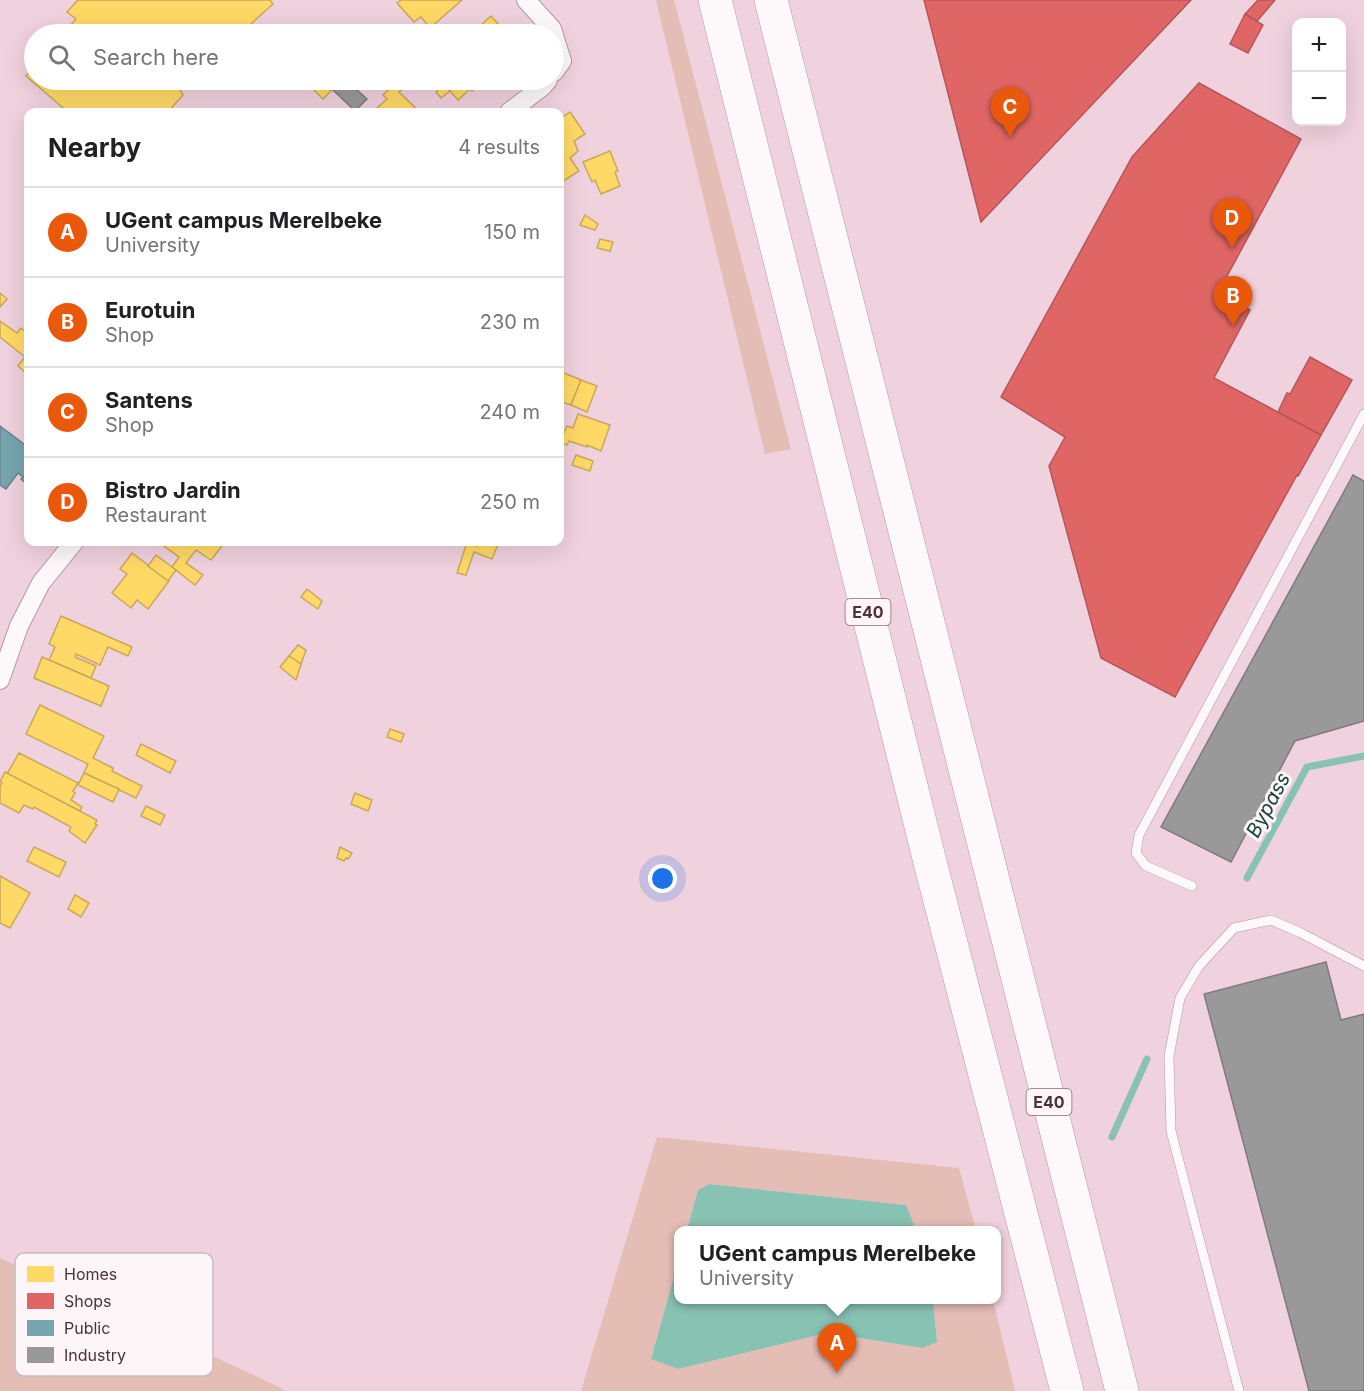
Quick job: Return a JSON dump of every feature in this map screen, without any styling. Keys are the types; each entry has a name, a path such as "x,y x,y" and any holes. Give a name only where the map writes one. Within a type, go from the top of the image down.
{"highway":[{"name":"E40","path":"715,0 930,862 1067,1391"},
{"name":"E40","path":"771,0 1122,1391"}],"street":[{"path":"526,0 548,24"},
{"path":"514,108 538,90"},
{"path":"0,680 19,626 41,583 71,546"}],"lane":[{"path":"1192,886 1146,866 1136,853 1139,835 1364,414"},
{"path":"1239,1391 1171,1131 1169,1056 1180,998 1199,966 1234,928 1271,920 1364,966"}],"shaded area":[{"path":"656,0 674,0 791,449 765,454"},
{"path":"657,1137 959,1168 975,1226 914,1226 905,1205 710,1184 698,1190 688,1226 674,1226 674,1276 651,1358 678,1369 827,1333 923,1348 937,1341 933,1304 994,1304 1015,1391 581,1391"},
{"path":"709,1184 906,1205 914,1226 688,1226 698,1190"},
{"path":"0,1258 15,1265 15,1376 213,1376 213,1356 286,1391 0,1391"},
{"path":"674,1276 674,1304 933,1304 937,1342 923,1348 827,1333 678,1369 651,1359"}],"building: Homes":[{"path":"78,0 270,0 273,4 251,24 72,24 76,19 67,12"},
{"path":"401,0 462,0 435,24 427,24 421,17 414,22 397,3"},
{"path":"491,16 498,24 482,24"},
{"path":"42,90 180,90 183,95 172,108 63,108"},
{"path":"314,90 331,91 323,99"},
{"path":"388,90 401,90 399,92 416,108 377,108 387,99 383,95"},
{"path":"438,90 450,91 441,98 436,92"},
{"path":"449,90 469,90 458,100"},
{"path":"570,112 585,134 574,141 578,151 570,158 579,171 564,181 564,116"},
{"path":"610,151 618,171 615,172 620,186 601,194 595,180 592,182 583,162"},
{"path":"585,215 598,224 595,230 580,225"},
{"path":"600,239 613,242 610,251 597,248"},
{"path":"0,293 7,299 0,307"},
{"path":"0,321 17,333 21,328 24,331 24,356 0,337"},
{"path":"24,358 24,371 18,366"},
{"path":"564,373 581,380 571,405 564,403"},
{"path":"581,380 597,386 587,412 571,405"},
{"path":"578,414 610,425 601,451 569,441 567,445 564,444 564,433 567,426 573,428"},
{"path":"576,455 593,461 590,471 572,465"},
{"path":"164,546 222,546 211,560 196,550 186,563 203,575 195,585 172,567 179,557"},
{"path":"466,546 497,546 492,559 474,552 466,575 457,573"},
{"path":"132,553 169,581 148,609 137,600 131,608 112,593 127,574 120,569"},
{"path":"156,555 176,570 168,581 148,566"},
{"path":"307,589 322,601 318,609 301,597"},
{"path":"61,616 132,647 128,656 108,647 100,665 76,654 75,657 96,666 91,678 49,660 55,647 49,644"},
{"path":"298,645 306,650 301,664 289,656"},
{"path":"289,656 301,664 296,680 280,667"},
{"path":"42,657 109,686 101,706 34,678"},
{"path":"40,705 104,736 93,758 113,768 112,771 142,786 136,798 84,773 88,764 26,734"},
{"path":"390,729 404,734 401,742 387,737"},
{"path":"141,744 176,761 170,773 136,755"},
{"path":"19,753 78,783 71,800 82,807 80,811 7,774"},
{"path":"5,772 97,820 95,824 97,825 85,843 69,831 71,827 34,807 33,809 24,805 19,813 0,803 2,783 0,782"},
{"path":"84,773 119,789 113,802 78,785"},
{"path":"355,793 372,800 368,811 351,804"},
{"path":"146,806 165,815 160,825 141,816"},
{"path":"34,847 66,862 59,877 27,861"},
{"path":"340,847 352,853 344,861 337,858"},
{"path":"0,876 30,893 10,928 0,923"},
{"path":"75,895 89,903 81,917 68,909"}],"building: Shops":[{"path":"924,0 1191,0 981,222"},
{"path":"1258,0 1275,0 1257,21 1245,14"},
{"path":"1245,14 1263,25 1248,53 1230,44"},
{"path":"1199,83 1301,139 1219,291 1250,310 1214,378 1321,435 1175,697 1101,658 1049,466 1065,437 1001,397 1132,157"},
{"path":"1310,357 1352,380 1321,435 1278,412"}],"building: Public":[{"path":"0,426 24,444 24,482 21,479 23,477 18,473 6,489 0,485"}],"building: Industry":[{"path":"333,90 357,90 367,99 358,108 352,108"},
{"path":"1353,475 1364,481 1364,721 1295,741 1231,862 1161,827"},
{"path":"1326,962 1341,1020 1364,1014 1364,1391 1309,1391 1204,994"}],"waterway":[{"name":"Bypass","path":"1247,878 1307,767 1364,756"},
{"name":"Bypass","path":"1112,1137 1147,1059"}],"place":[{"name":"Santens","path":"1010,137"},
{"name":"Bistro Jardin","path":"1232,248"},
{"name":"Eurotuin","path":"1233,326"},
{"name":"UGent campus Merelbeke","path":"837,1373"}]}
